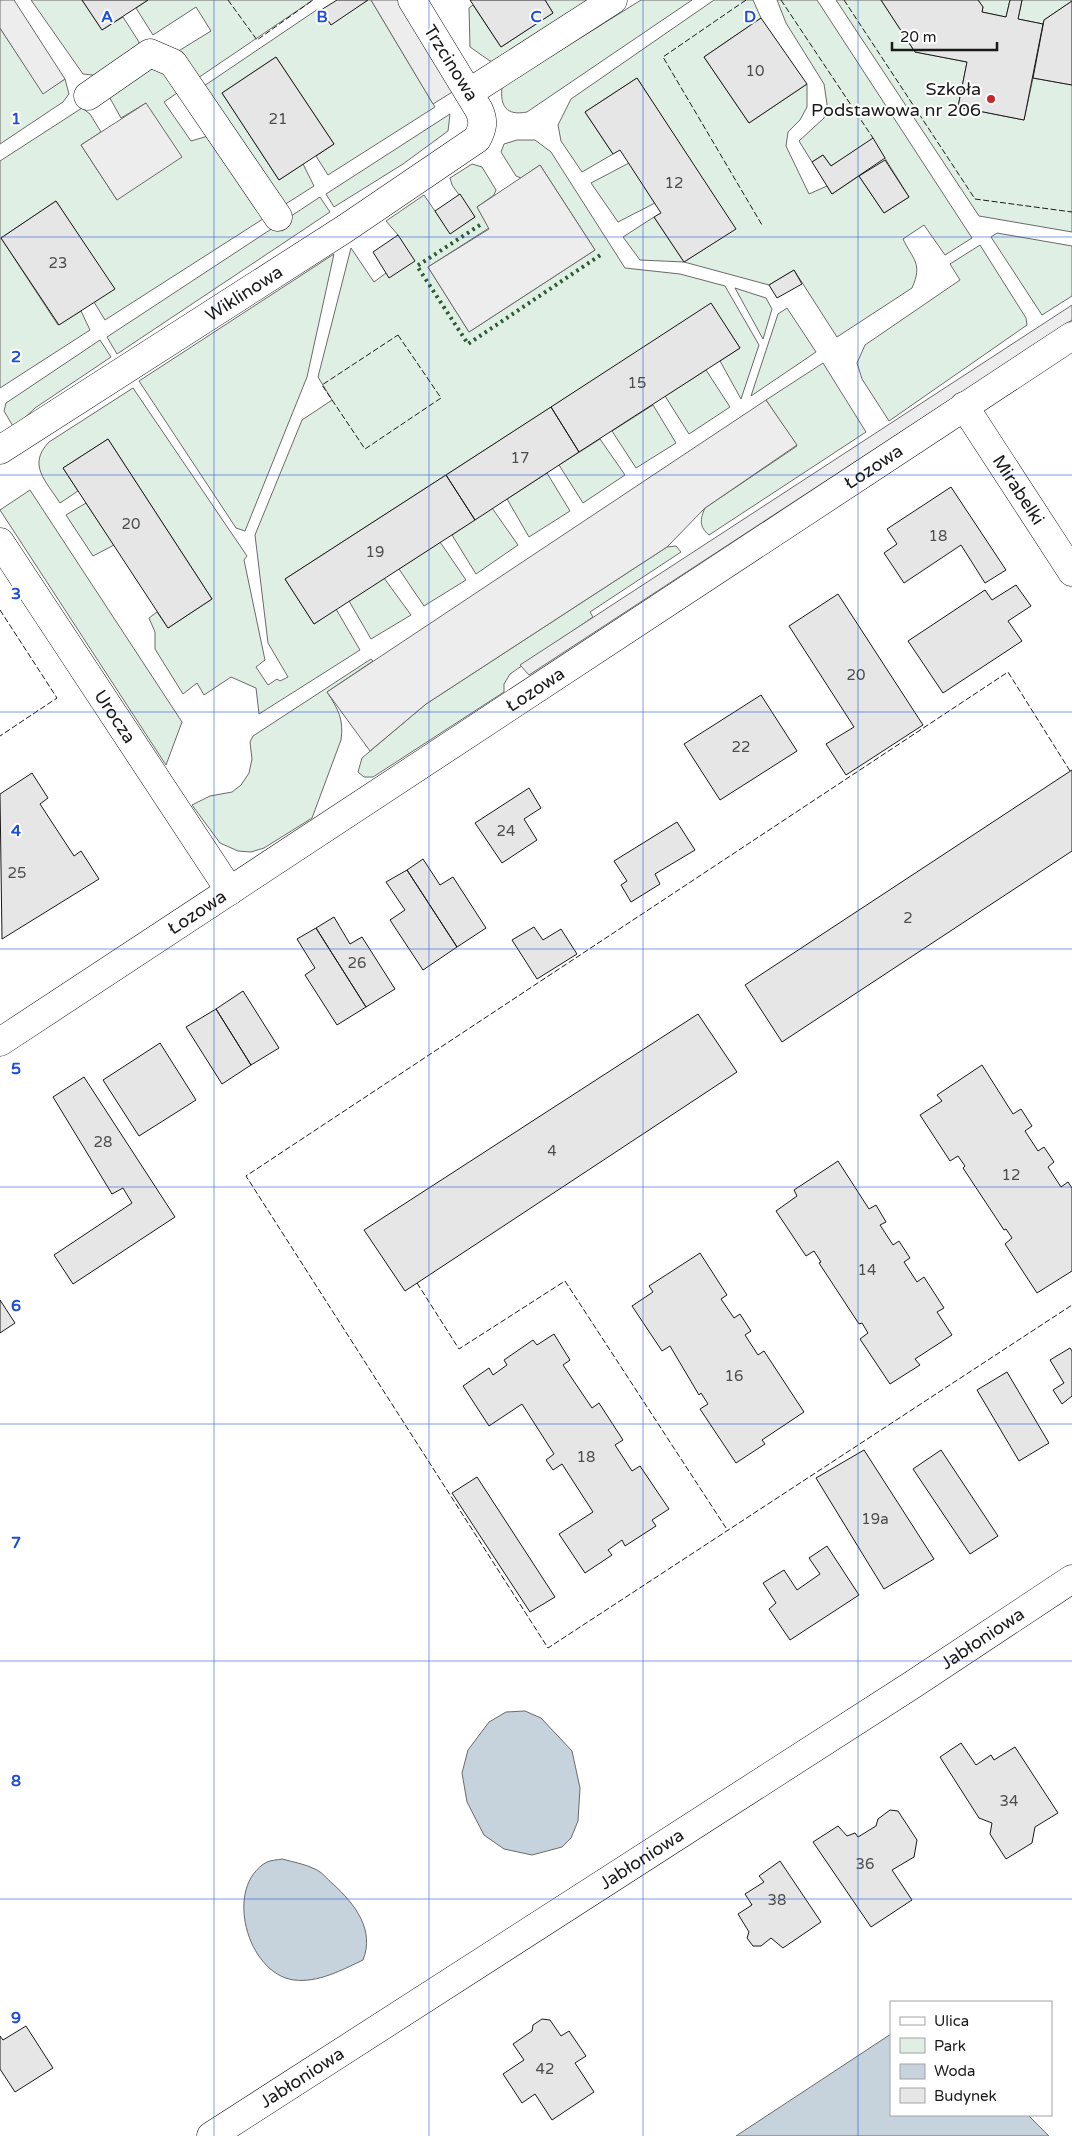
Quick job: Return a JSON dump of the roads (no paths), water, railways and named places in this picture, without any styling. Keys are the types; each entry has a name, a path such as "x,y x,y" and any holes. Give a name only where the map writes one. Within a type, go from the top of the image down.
{"street":[{"name":"Trzcinowa","path":"412,0 470,92 482,118 482,129"},
{"path":"470,92 613,0"},
{"path":"88,96 150,53 173,63 278,217"},
{"name":"Wiklinowa","path":"0,450 346,228 477,139 482,129"},
{"name":"Łozowa","path":"0,1042 1072,336"},
{"name":"Mirabelki","path":"964,406 1072,572"},
{"name":"Urocza","path":"0,542 230,891"},
{"name":"Jabłoniowa","path":"211,2136 904,1691 1072,1579"}],"water":[{"path":"525,1711 541,1718 572,1751 580,1788 578,1821 571,1838 562,1847 532,1855 504,1849 484,1835 467,1802 462,1773 468,1750 489,1722 506,1712"},
{"path":"282,1859 318,1870 349,1900 365,1928 366,1949 363,1960 330,1975 312,1980 294,1980 278,1974 264,1962 253,1946 246,1928 244,1908 246,1890 254,1874 267,1862"},
{"path":"890,2035 890,2116 1029,2116 1049,2136 736,2136"}],"place":[{"name":"Szkoła Podstawowa nr 206","path":"991,99"}]}
